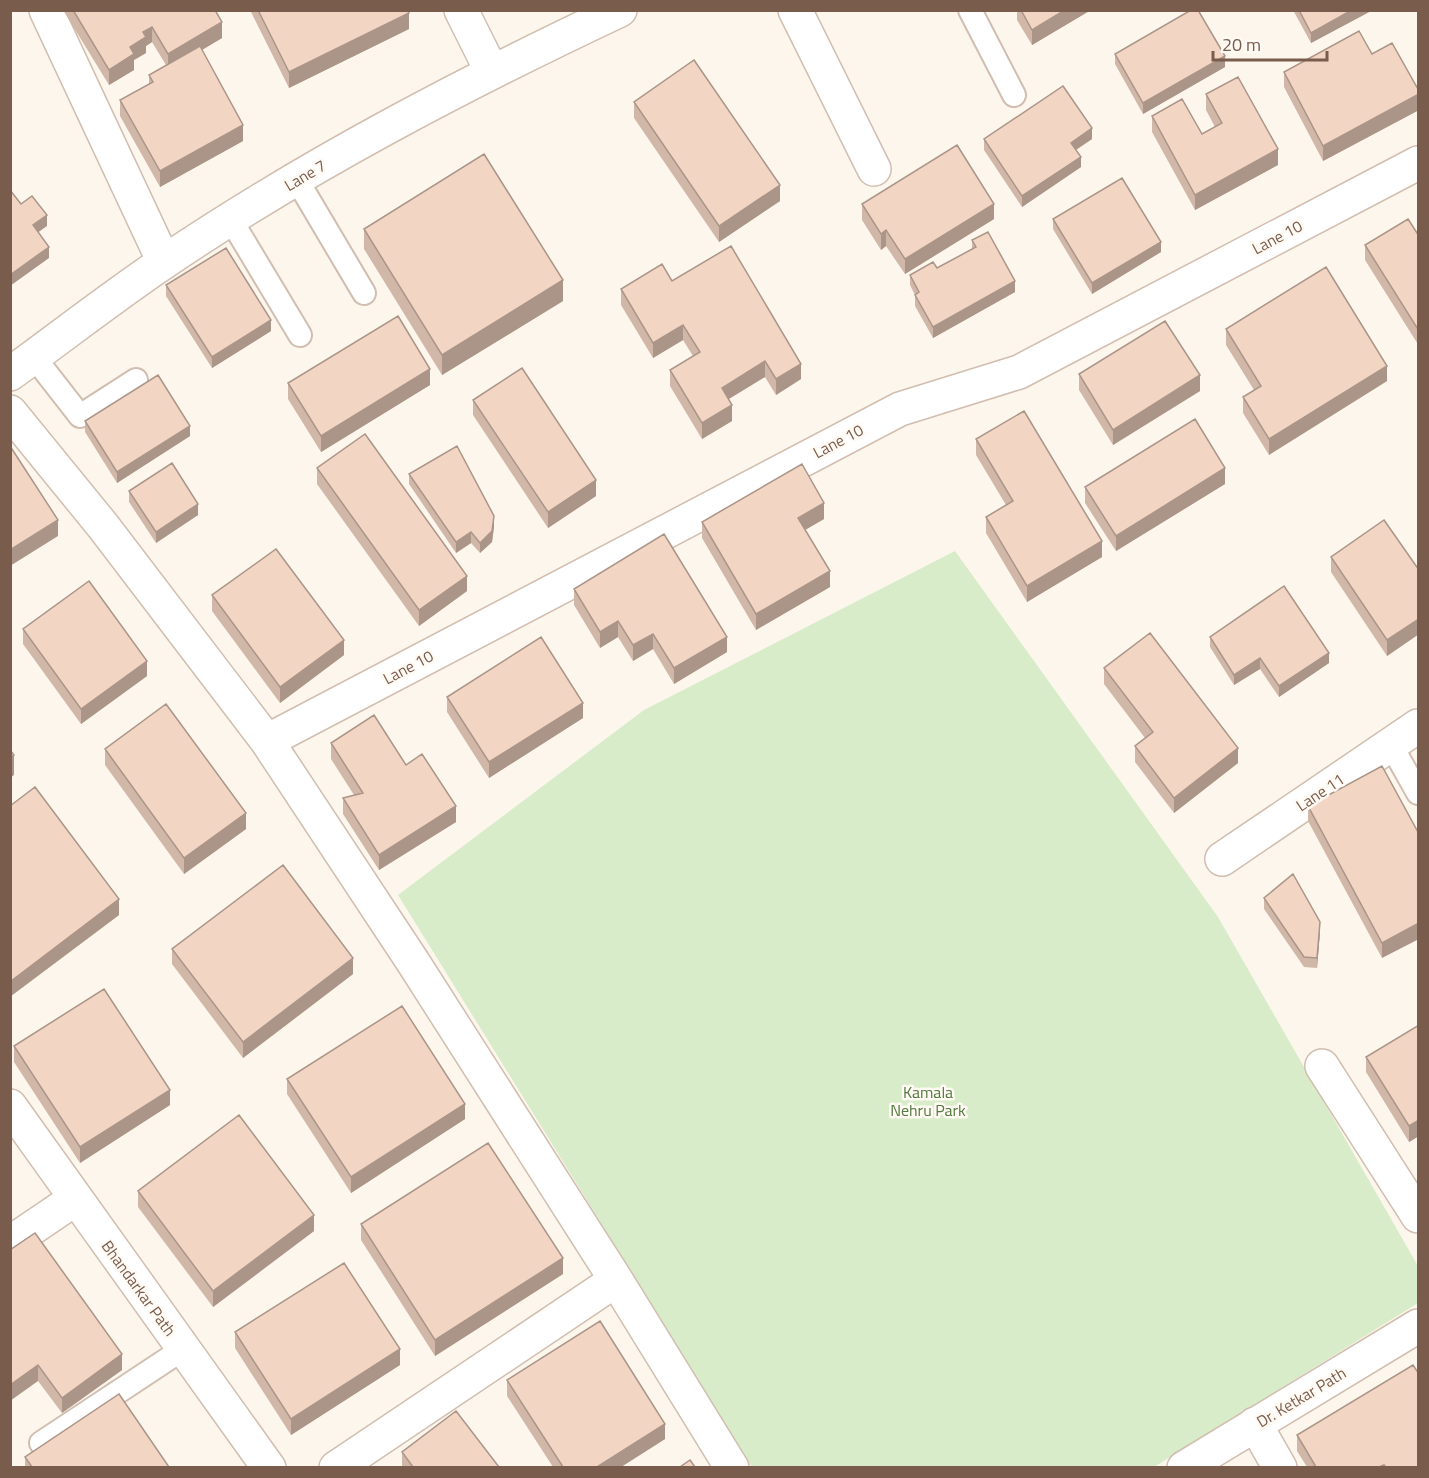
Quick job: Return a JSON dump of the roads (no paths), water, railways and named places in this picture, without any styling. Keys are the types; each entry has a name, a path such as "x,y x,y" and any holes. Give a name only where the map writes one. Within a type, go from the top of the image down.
{"street":[{"path":"46,10 164,262"},
{"path":"461,10 491,70"},
{"name":"Lane 7","path":"22,366 164,262 297,180 491,70 620,10"},
{"path":"795,10 874,169"},
{"name":"Lane 10","path":"267,741 900,409 1019,372 1419,163"},
{"path":"10,412 104,526 267,741 407,953 616,1280 732,1467"},
{"name":"Lane 11","path":"1222,859 1419,726"},
{"path":"1322,1066 1419,1216"},
{"name":"Bhandarkar Path","path":"10,1106 269,1467"},
{"path":"10,1243 75,1199"},
{"path":"336,1467 616,1280"},
{"name":"Dr. Ketkar Path","path":"1184,1467 1416,1333"},
{"path":"1255,1424 1280,1467"}],"lane":[{"path":"970,10 1014,95"},
{"path":"297,180 364,293"},
{"path":"231,220 300,335"},
{"path":"22,366 80,416 136,380"},
{"path":"1391,745 1419,793"},
{"path":"41,1443 183,1348"}],"park label":[{"name":"Kamala Nehru Park","path":"928,1101"}]}
